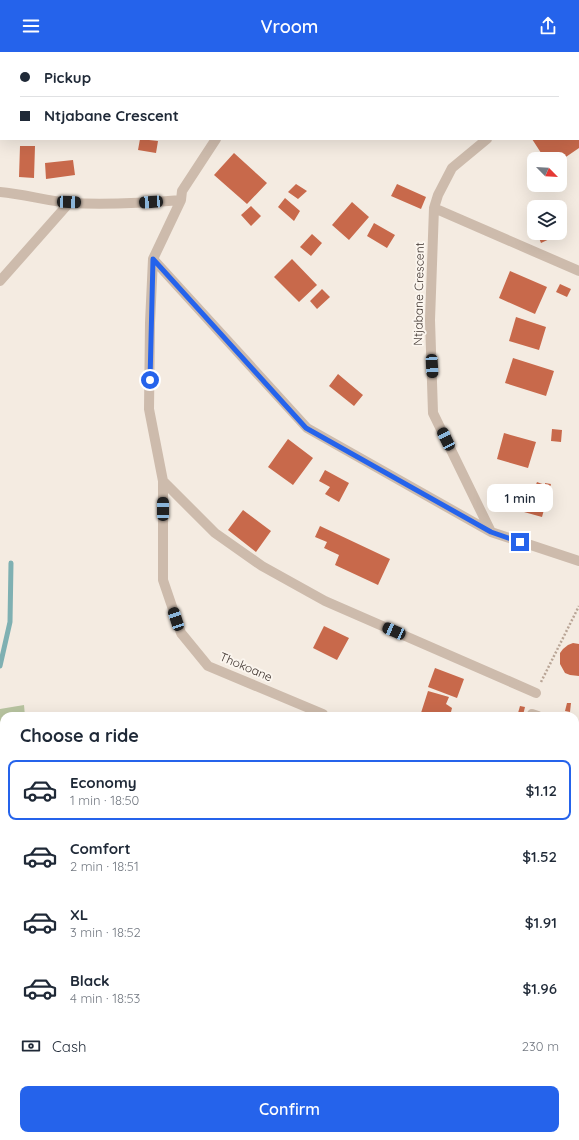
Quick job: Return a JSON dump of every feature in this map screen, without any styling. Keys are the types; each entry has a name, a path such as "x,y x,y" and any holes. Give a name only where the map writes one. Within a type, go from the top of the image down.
{"street":[{"path":"215,140 182,191 181,200 153,259 306,428 491,532 579,561"},
{"name":"Ntjabane Crescent","path":"486,140 452,168 438,195 434,208 430,320 433,413 491,532"},
{"path":"0,192 17,193 69,202 121,204 181,200"},
{"path":"0,281 69,202"},
{"path":"434,208 579,271"},
{"name":"Thokoane","path":"153,259 150,323 149,409 163,481 163,580 180,632 208,666 318,712"},
{"path":"163,481 215,533 262,566 325,601 536,693"}],"path":[{"path":"536,693 579,606"}],"green space":[{"path":"24,705 25,712 0,712 0,709"}],"building":[{"path":"140,140 158,141 156,153 138,150"},
{"path":"533,140 579,140 579,148 567,156 567,152 540,152"},
{"path":"20,146 35,146 34,178 19,177"},
{"path":"234,153 267,183 247,204 214,175"},
{"path":"73,160 75,175 46,179 45,163"},
{"path":"296,184 307,191 298,199 288,192"},
{"path":"397,184 426,197 421,209 391,196"},
{"path":"285,198 300,211 294,221 278,207"},
{"path":"352,202 369,217 349,240 332,225"},
{"path":"251,206 261,216 251,226 241,215"},
{"path":"374,223 395,235 387,248 367,236"},
{"path":"312,234 322,243 311,256 300,247"},
{"path":"540,240 547,240 541,243"},
{"path":"292,259 317,285 299,302 274,277"},
{"path":"510,271 547,287 535,314 499,298"},
{"path":"560,284 571,289 567,297 556,292"},
{"path":"322,289 330,297 317,309 310,301"},
{"path":"516,317 546,327 539,350 509,341"},
{"path":"513,358 554,371 546,396 505,383"},
{"path":"338,374 363,395 354,406 329,386"},
{"path":"552,429 562,430 561,442 551,441"},
{"path":"504,433 536,442 528,468 497,459"},
{"path":"288,439 313,458 293,485 268,467"},
{"path":"325,470 349,483 339,502 325,494 330,487 319,481"},
{"path":"537,482 545,485 545,483 551,484 542,517 524,512 527,500 530,500"},
{"path":"243,510 271,531 256,552 228,530"},
{"path":"320,526 390,559 378,585 335,565 339,555 324,548 327,542 315,537"},
{"path":"324,626 349,638 337,660 313,648"},
{"path":"573,643 579,644 579,676 565,673 560,664 560,653 568,645"},
{"path":"435,668 464,679 457,698 428,687"},
{"path":"428,691 449,697 446,704 452,708 451,712 421,712"},
{"path":"567,703 571,703 570,712 565,711"},
{"path":"520,706 525,707 524,712 518,712"}],"waterway":[{"path":"0,666 10,622 11,563"}],"route":[{"path":"150,380 150,323 153,259 306,428 491,532 520,542"}]}
